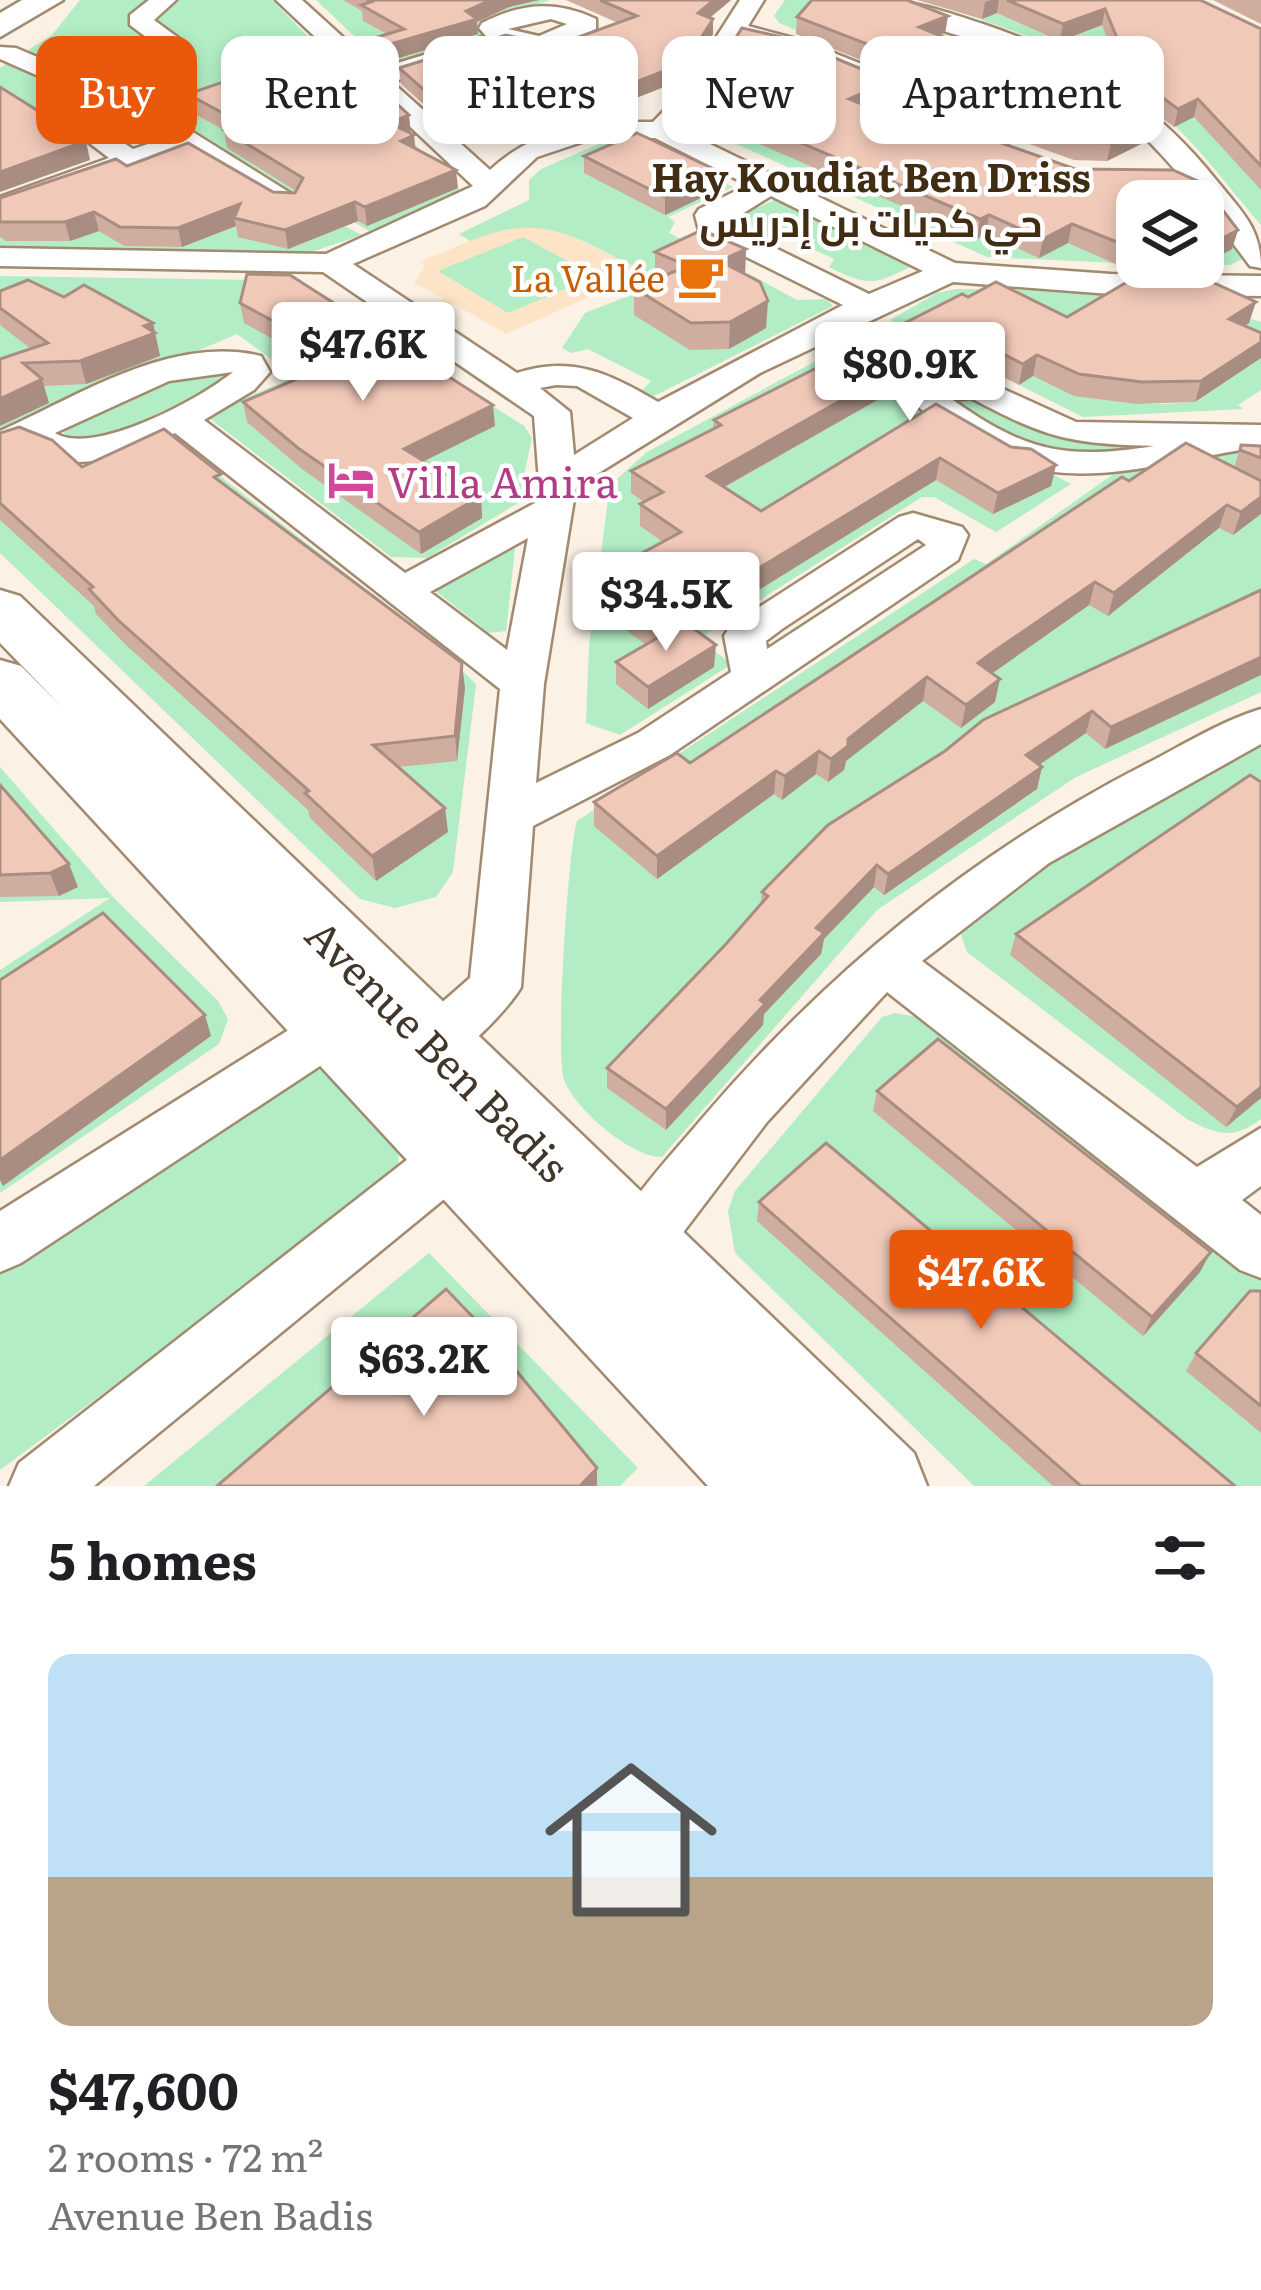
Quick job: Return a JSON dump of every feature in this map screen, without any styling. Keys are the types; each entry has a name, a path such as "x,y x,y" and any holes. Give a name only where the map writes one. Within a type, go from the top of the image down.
{"main road":[{"path":"0,7 11,0"},
{"path":"2,42 46,0"},
{"name":"Avenue Ben Badis","path":"0,609 418,1063 742,1476"},
{"name":"Avenue Ben Badis","path":"0,681 418,1063 638,1245 881,1486"}],"street":[{"path":"160,36 139,20 164,0"},
{"path":"288,0 327,36"},
{"path":"730,36 752,0"},
{"path":"887,0 1079,72 1131,107 1196,176 1261,259"},
{"path":"734,30 795,46 910,93 946,127 1011,155"},
{"path":"2,42 36,59"},
{"path":"399,102 490,186"},
{"path":"0,257 330,263 447,215 490,186 527,151 595,129 660,130 949,272 1116,282"},
{"path":"108,144 130,159"},
{"path":"0,207 174,144"},
{"path":"191,144 288,201"},
{"path":"1153,175 1196,176"},
{"path":"772,184 710,215 711,228 866,304"},
{"path":"330,263 552,412 588,426 648,422"},
{"path":"400,592 555,496 648,422 866,304 949,272"},
{"path":"1224,286 1261,286"},
{"path":"1189,288 1261,318"},
{"path":"192,361 249,363 253,372 247,381 108,447 74,454 15,439 192,361"},
{"path":"514,386 553,372 573,372 648,422"},
{"path":"964,385 1076,433 1260,436 1133,458 1045,464 1018,454 934,403 939,389 964,385"},
{"path":"42,1486 418,1063 495,987 522,684 555,496 552,412"},
{"path":"177,417 522,684"},
{"path":"510,817 654,744 757,678"},
{"path":"638,1245 706,1152 775,1071 962,899 1060,833 1261,725"},
{"path":"888,964 1261,1250"},
{"path":"0,1244 418,1063"},
{"path":"1198,1200 1261,1153"}],"shaded area":[{"path":"550,226 646,272 506,334 454,304 437,303 444,299 414,283 425,266 419,262 504,227"}],"green space":[{"path":"80,0 272,0 308,36 221,36 221,144 399,144 399,128 461,191 369,231 307,195 299,198 197,138 197,36 52,35"},
{"path":"316,0 550,0 474,25 490,36 423,36 423,58 409,61 399,60 399,36 355,36"},
{"path":"785,0 879,0 854,13 916,36 860,36 860,56 836,46 836,36 811,36 779,23 774,16"},
{"path":"924,0 1157,0 1261,54 1261,225 1164,116 1164,36 1024,36"},
{"path":"36,45 36,120 0,129 0,68"},
{"path":"836,74 860,81 860,144 996,144 1044,171 1189,180 1116,180 1116,263 987,257 736,144 836,144"},
{"path":"638,142 733,187 668,217 675,222 669,233 708,252 658,277 545,229 523,228 470,241 459,234 529,200 529,180 541,169 599,144"},
{"path":"786,195 921,262 875,281 856,279 829,267 834,259 778,233 764,238 735,223 740,215"},
{"path":"301,203 362,235 305,254 0,246 0,216"},
{"path":"1224,229 1245,258 1224,265"},
{"path":"523,237 595,276 508,313 438,271"},
{"path":"749,274 797,300 827,299 833,306 654,396 642,390 651,381 588,349 571,353 562,348 585,313 664,282"},
{"path":"0,276 262,280 401,348 524,426 532,438 518,503 427,558 391,557 205,415 295,377 237,334 0,435"},
{"path":"956,289 1170,292 1261,322 1261,390 1238,405 1243,409 1083,417 1019,385 1033,376 1114,401 1199,401 1166,385 997,370 890,320 937,293"},
{"path":"879,327 963,366 909,398 1071,484 996,532 934,497 922,497 698,639 732,664 620,735 586,723 589,645 610,485 647,452"},
{"path":"205,363 233,364 236,380 93,442 72,440 64,433 65,428"},
{"path":"959,390 1052,432 1207,440 1074,459 1027,450 947,396"},
{"path":"168,436 424,634 476,684 453,872 436,897 395,908 360,899 0,553 0,462 69,473"},
{"path":"1261,446 1261,692 1076,777 877,910 662,1157 635,1149 591,1117 570,1091 562,1062 564,952 577,821 974,559 986,564 1115,473"},
{"path":"516,540 506,631 489,633 437,592 438,584"},
{"path":"1261,742 1261,1119 1225,1133 1187,1119 967,952 961,935 967,919 1132,811"},
{"path":"0,767 113,897 218,1001 228,1019 219,1044 0,1193 0,970 110,898 0,902"},
{"path":"895,1013 934,1020 1261,1269 1261,1486 974,1486 735,1253 728,1211 735,1191 882,1017"},
{"path":"316,1068 338,1079 399,1149 398,1169 383,1186 0,1470 0,1265"},
{"path":"429,1253 638,1468 620,1486 144,1486"}],"building":[{"path":"367,0 491,0 466,11 477,19 399,42 399,36 381,36 404,29 361,5 371,2"},
{"path":"600,0 714,0 698,13 713,19 702,36 662,36 662,72 638,81 638,36 582,36 637,16"},
{"path":"812,0 907,0 948,16 919,27 941,36 860,36 860,41 797,17"},
{"path":"1007,0 1200,0 1261,29 1261,166 1198,99 1178,109 1164,99 1164,36 1116,36 1105,9 1063,24"},
{"path":"742,28 777,36 737,36"},
{"path":"836,58 860,68 860,94 849,99 860,103 860,144 1004,144 1075,169 1173,170 1195,180 1116,180 1116,242 1072,224 1043,239 989,215 980,219 804,144 836,144"},
{"path":"423,61 423,89 399,68"},
{"path":"221,83 221,112 197,99 197,91"},
{"path":"0,87 36,110 36,144 78,144 0,172"},
{"path":"399,128 414,135 401,141 456,170 365,207 355,202 285,230 234,218 240,204 178,228 120,227 94,212 65,222 0,222 0,198 116,159 127,166 185,144 273,192 295,193 303,178 247,144 399,144"},
{"path":"638,133 720,172 665,197 584,156 612,144 638,144"},
{"path":"1224,212 1238,230 1224,237"},
{"path":"702,230 746,249 720,261 760,282 768,301 730,322 691,323 634,288 688,266 655,252"},
{"path":"247,274 290,275 493,405 404,449 481,496 419,532 298,448 243,402 343,359 240,303"},
{"path":"28,280 64,297 84,285 153,323 144,326 155,333 80,361 23,363 42,379 0,399 0,359 48,343 0,308 0,291"},
{"path":"996,282 1067,317 1117,288 1224,288 1256,302 1229,319 1261,333 1261,342 1201,381 1142,382 1079,374 1037,355 1023,364 961,333 707,476 761,511 936,404 1011,447 1031,449 1056,465 998,493 940,458 657,630 626,607 642,599 605,573 681,532 640,504 663,492 631,471 721,425 714,420 962,294 968,297"},
{"path":"19,427 52,440 82,467 164,429 221,474 214,477 462,663 455,736 373,745 445,808 372,856 305,793 309,791 118,620 89,589 93,587 0,503 0,433"},
{"path":"1186,443 1261,481 1261,497 1241,512 1227,505 1114,593 1095,582 993,652 978,663 1000,679 966,705 927,677 848,739 848,746 831,759 819,751 785,776 776,771 657,856 594,802 677,753 690,763 1122,477 1129,481"},
{"path":"1241,445 1261,446 1261,458 1240,450"},
{"path":"1261,590 1261,657 1111,727 1092,711 1026,755 1042,767 888,874 877,865 816,928 824,933 760,1000 765,1004 666,1109 607,1068 726,944 768,896 762,892 828,825 945,751 983,720"},
{"path":"685,622 716,645 648,687 616,662"},
{"path":"1250,775 1261,782 1261,1087 1237,1107 1016,934"},
{"path":"0,785 69,864 50,873 0,875"},
{"path":"103,913 205,1015 0,1160 0,980"},
{"path":"938,1039 1211,1252 1152,1317 877,1091"},
{"path":"826,1143 1235,1486 1081,1486 759,1202"},
{"path":"446,1289 513,1359 509,1362 597,1468 580,1486 217,1486"},
{"path":"1250,1291 1261,1291 1261,1406 1196,1353"}],"place":[{"name":"La Vallée","path":"701,276"},
{"name":"Villa Amira","path":"351,480"}],"district":[{"name":"Hay Koudiat Ben Driss حي كديات بن إدريس","path":"871,198"}]}
